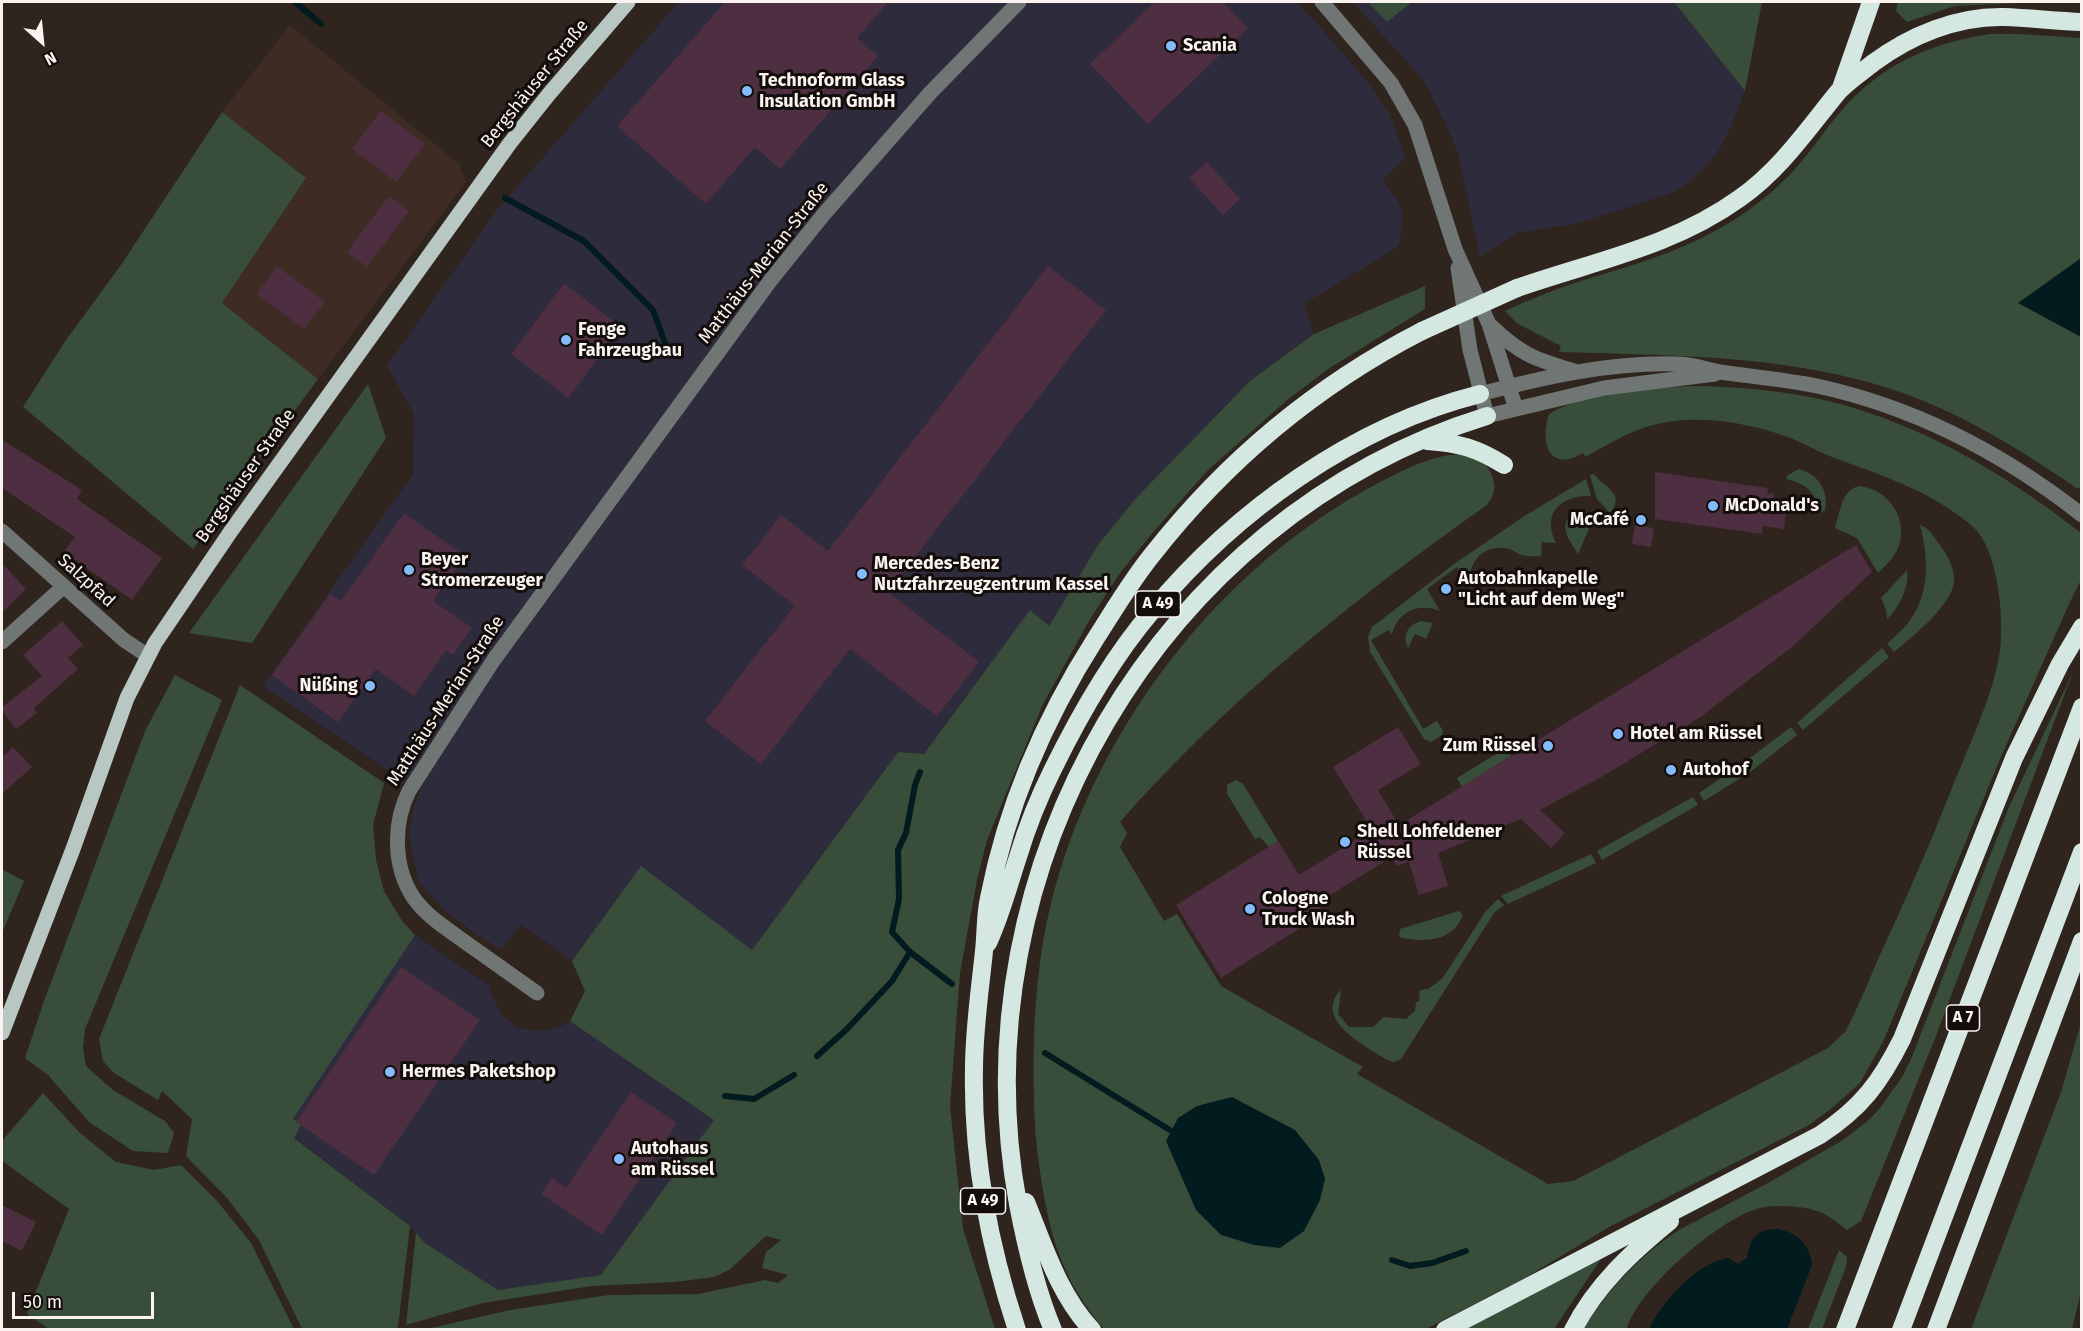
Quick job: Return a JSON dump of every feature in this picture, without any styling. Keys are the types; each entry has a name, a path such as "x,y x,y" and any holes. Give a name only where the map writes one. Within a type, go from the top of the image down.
{"highway":[{"path":"1840,89 1871,2"},
{"path":"984,951 987,912 1005,833 1027,769 1070,679 1121,598 1181,519 1213,485 1288,417 1371,359 1422,331 1517,288 1654,245 1724,209 1758,184 1793,150 1840,89 1883,56 1939,27 1969,20 2002,17 2082,22"},
{"name":"A 49","path":"1017,1329 992,1246 978,1158 974,1069 984,951 1005,902 1032,817 1052,769 1099,685 1151,612 1192,567 1227,534 1315,468 1360,442 1401,421 1443,404 1480,394"},
{"name":"A 49","path":"1053,1329 1037,1285 1011,1167 1007,1115 1007,1062 1010,1009 1018,957 1041,866 1068,795 1092,745 1123,694 1155,649 1186,612 1229,568 1272,531 1336,486 1422,441 1461,424 1487,416"},
{"path":"1422,441 1446,442 1471,447 1504,465"},
{"path":"1445,1329 1820,1135 1851,1113 1867,1097 1902,1039 2014,758 2060,664 2082,627"},
{"name":"A 7","path":"1845,1329 2082,707"},
{"path":"1901,1329 2082,852"},
{"path":"1936,1329 2082,941"},
{"path":"1011,1167 1056,1275 1073,1305 1092,1329"},
{"path":"1573,1329 1592,1298 1608,1278 1647,1240 1697,1198"},
{"path":"1947,1329 1956,1274"}],"main road":[{"name":"Bergshäuser Straße","path":"2,1033 73,849 127,698 148,656 183,599 499,158 549,94 628,2"}],"street":[{"name":"Matthäus-Merian-Straße","path":"537,993 432,919 413,897 403,877 398,856 397,833 401,806 408,791 493,661 770,281 824,214 930,93 1019,2"},
{"path":"1322,2 1391,83 1415,125 1455,249 1490,324 1516,409"},
{"path":"1455,249 1470,350 1487,416 1604,388 1724,373"},
{"path":"1490,324 1509,344 1529,357 1577,372"},
{"path":"1480,394 1577,372 1677,364 1819,387 1879,404 1979,447 2020,471 2082,515"},
{"name":"Salzpfad","path":"2,531 124,640 148,656"},
{"path":"2,642 63,587"}],"shaded area":[{"path":"679,2 1298,2 1366,80 1389,114 1406,157 1382,180 1397,199 1403,212 1402,226 1396,248 1304,304 1314,334 1250,381 1136,498 1098,545 1049,627 1030,611 924,754 898,752 751,951 641,867 572,961 521,924 503,948 495,946 446,912 419,882 413,856 409,834 414,806 420,792 263,686 413,474 414,414 387,366 497,210"},
{"path":"1353,2 1674,2 1745,91 1730,129 1716,155 1688,183 1669,194 1575,224 1516,233 1480,257 1458,152 1444,120 1424,81"},
{"path":"290,25 459,164 466,182 318,379 222,303 306,178 222,112"},
{"path":"415,935 490,986 502,1015 517,1028 542,1031 557,1028 570,1021 715,1119 601,1275 498,1290 425,1243 410,1226 294,1137 301,1126 292,1119"}],"green space":[{"path":"1368,2 1412,2 1387,22"},
{"path":"1674,2 1762,2 1745,91"},
{"path":"1898,2 2041,2 1955,6 1907,22 1896,11"},
{"path":"1990,34 2081,38 2082,486 2078,489 1994,435 1940,408 1895,390 1848,377 1752,361 1559,352 1561,346 1518,324 1505,311 1562,288 1663,255 1721,228 1780,184 1801,162 1849,102 1880,75 1897,64 1932,48"},
{"path":"222,112 306,178 222,303 318,379 193,549 23,407 66,340 121,265"},
{"path":"1425,286 1425,309 1331,367 1286,401 1207,471 1120,573 1090,619 1043,704 987,840 977,880 960,973 950,1106 963,1229 995,1329 427,1329 510,1310 609,1295 698,1294 765,1280 778,1283 788,1275 762,1268 766,1252 781,1240 766,1236 729,1270 714,1277 675,1282 592,1286 483,1303 406,1325 416,1233 425,1243 498,1290 601,1275 714,1120 570,1021 585,991 572,961 641,866 752,950 898,752 924,754 1030,610 1049,626 1098,545 1136,498 1250,381 1314,334"},
{"path":"368,384 386,438 252,643 189,633"},
{"path":"1701,386 1756,389 1810,397 1883,418 1919,432 1987,468 2051,510 2081,533 2081,580 2000,759 1883,1042 1860,1083 1809,1125 1609,1227 1525,1278 1426,1329 1105,1330 1091,1313 1069,1278 1054,1240 1040,1168 1034,1108 1035,1013 1041,957 1059,874 1081,812 1110,752 1145,695 1185,642 1231,592 1280,548 1334,509 1415,465 1444,456 1471,456 1483,462 1491,473 1494,482 1492,497 1487,505 1341,614 1248,693 1161,777 1120,822 1127,833 1120,847 1164,921 1177,914 1221,986 1363,1067 1357,1074 1548,1184 1573,1181 1583,1176 1828,1048 1845,1032 1924,855 1990,692 2001,643 1999,591 1995,573 1985,542 1977,531 1941,503 1895,481 1832,457 1794,439 1755,427 1720,421 1667,422 1633,432 1585,457 1583,453 1562,460 1554,457 1550,452 1546,434 1549,414 1564,407 1582,400 1623,392"},
{"path":"1799,469 1812,475 1821,484 1825,496 1825,511 1818,512 1815,499 1808,489 1786,479 1788,475"},
{"path":"1593,474 1611,490 1615,497 1615,504 1610,513 1597,499 1590,475"},
{"path":"1586,479 1591,496 1571,499 1557,508 1551,523 1556,543 1542,542 1541,556 1524,556 1507,548 1487,550 1481,554 1472,567 1470,583 1472,591 1457,567 1427,589 1440,611 1424,608 1410,611 1399,620 1392,635 1389,630 1371,640 1423,729 1437,721 1443,731 1442,735 1431,742 1424,739 1370,652 1368,637 1372,627 1454,564 1526,515"},
{"path":"1860,486 1879,493 1894,508 1899,517 1901,537 1898,548 1878,573 1857,538 1835,528 1845,497 1854,488"},
{"path":"1579,511 1595,515 1578,554 1565,525 1571,515"},
{"path":"1920,525 1930,531 1947,556 1954,582 1952,591 1939,611 1894,652 1887,644 1913,616 1919,605 1925,583 1925,548"},
{"path":"1907,570 1907,583 1902,597 1887,619 1881,598"},
{"path":"1421,621 1433,623 1426,639 1415,634 1408,648 1407,631"},
{"path":"1882,648 1889,657 1803,730 1797,723"},
{"path":"2073,672 1934,1041 1861,1221 1847,1230 1818,1211 1803,1208 1772,1206 1748,1212 1706,1238 1664,1275 1647,1294 1634,1313 1627,1329 1584,1329 1614,1287 1665,1239 1843,1140 1880,1108 1902,1077 1911,1059 2009,807"},
{"path":"175,675 222,700 85,1029 83,1047 86,1066 113,1090 165,1121 174,1133 168,1153 133,1151 89,1122 48,1075 25,1058 44,1001 145,731"},
{"path":"240,685 384,783 373,825 376,860 384,891 402,921 415,935 293,1119 301,1125 294,1138 410,1226 398,1327 392,1330 302,1329 259,1240 227,1198 186,1156 192,1119 162,1091 158,1100 114,1073 103,1061 99,1039"},
{"path":"1791,727 1797,735 1750,772 1704,801 1699,793"},
{"path":"1506,748 1511,756 1462,787 1457,778"},
{"path":"1236,780 1243,784 1278,841 1269,847 1260,837 1255,839 1227,794 1227,785"},
{"path":"1693,797 1698,805 1602,860 1597,851"},
{"path":"1591,854 1596,863 1508,904 1501,896"},
{"path":"2,869 24,881 2,933"},
{"path":"1498,899 1504,905 1494,913 1401,1059 1394,1062 1389,1061 1346,1032 1333,1012 1334,1001 1341,990 1338,1014 1349,1027 1373,1027 1384,1017 1406,1019 1415,1011 1416,1002 1419,1002 1420,990 1428,989 1442,979 1486,911"},
{"path":"1459,911 1463,915 1458,924 1452,931 1438,938 1420,940 1401,938 1399,935 1400,929"},
{"path":"2081,1023 2082,1287 2072,1329 1971,1329 2061,1092"},
{"path":"43,1093 80,1133 116,1162 154,1170 181,1165 217,1201 251,1243 294,1329 49,1329 27,1314 69,1209 2,1161 2,1141"},
{"path":"1839,1250 1847,1257 1846,1267 1822,1329 1808,1329"},
{"path":"1603,1256 1554,1329 1463,1330"}],"water":[{"path":"2081,258 2081,337 2018,303"},
{"path":"1232,1097 1295,1130 1319,1160 1325,1179 1320,1200 1304,1231 1280,1248 1254,1245 1221,1235 1196,1210 1166,1141 1178,1118 1197,1106"},
{"path":"1770,1229 1791,1233 1801,1240 1808,1251 1812,1265 1787,1329 1649,1329 1662,1307 1693,1275 1716,1261 1728,1258 1738,1264 1747,1258 1755,1236"}],"building":[{"name":"Technoform Glass Insulation GmbH","path":"725,2 888,2 857,38 878,56 780,169 755,147 706,204 617,126"},
{"path":"1155,2 1223,2 1248,28 1148,124 1090,64"},
{"path":"381,111 425,144 396,182 352,149"},
{"path":"1207,162 1240,199 1223,215 1189,178"},
{"path":"389,196 409,211 367,267 347,252"},
{"path":"277,266 325,302 304,329 257,294"},
{"path":"1048,266 1106,310 888,592 979,662 937,716 850,649 761,764 705,721 795,605 742,565 781,515 828,551"},
{"name":"Fenge Fahrzeugbau","path":"564,283 621,327 568,398 511,354"},
{"path":"2,440 82,490 77,499 162,558 132,600 64,552 75,537 2,488"},
{"path":"1655,472 1768,488 1767,493 1774,494 1773,500 1787,503 1784,529 1763,526 1762,534 1655,519"},
{"path":"404,513 465,556 433,601 472,628 453,655 446,650 414,696 376,669 338,722 272,675 330,594 341,601"},
{"path":"1635,525 1654,528 1651,547 1632,544"},
{"path":"1856,545 1872,572 1792,647 1699,718 1603,776 1540,810 1565,833 1551,848 1521,819 1438,853 1448,886 1419,895 1409,862 1396,866 1392,857 1317,903 1324,913 1221,978 1176,905 1278,841 1299,875 1372,830 1333,767 1398,727 1421,764 1378,790 1399,825"},
{"path":"2,563 26,589 2,613"},
{"path":"62,621 83,645 68,658 78,669 34,708 37,713 16,729 2,707 42,676 23,655"},
{"path":"13,747 32,767 2,794 2,757"},
{"path":"401,967 480,1020 374,1175 296,1122"},
{"path":"631,1092 677,1123 602,1235 541,1194 552,1178 566,1188"},
{"path":"2,1205 36,1222 22,1251 2,1241"}],"waterway":[{"path":"295,2 321,24"},
{"path":"505,198 584,241 653,310 669,354"},
{"path":"920,772 915,785 906,833 898,850 899,899 892,932 910,952 952,984"},
{"path":"817,1056 847,1029 892,981 910,952"},
{"path":"1045,1053 1178,1135"},
{"path":"725,1096 754,1099 794,1075"},
{"path":"1392,1260 1410,1266 1432,1263 1466,1251"}],"place":[{"name":"Scania","path":"1171,46"},
{"name":"Technoform Glass Insulation GmbH","path":"747,91"},
{"name":"Fenge Fahrzeugbau","path":"566,340"},
{"name":"McDonald's","path":"1713,506"},
{"name":"McCafé","path":"1641,520"},
{"name":"Beyer Stromerzeuger","path":"409,570"},
{"name":"Mercedes-Benz Nutzfahrzeugzentrum Kassel","path":"862,574"},
{"name":"Autobahnkapelle \"Licht auf dem Weg\"","path":"1446,589"},
{"name":"Nüßing","path":"370,686"},
{"name":"Hotel am Rüssel","path":"1618,734"},
{"name":"Zum Rüssel","path":"1548,746"},
{"name":"Autohof","path":"1671,770"},
{"name":"Shell Lohfeldener Rüssel","path":"1345,842"},
{"name":"Cologne Truck Wash","path":"1250,909"},
{"name":"Hermes Paketshop","path":"390,1072"},
{"name":"Autohaus am Rüssel","path":"619,1159"}]}
